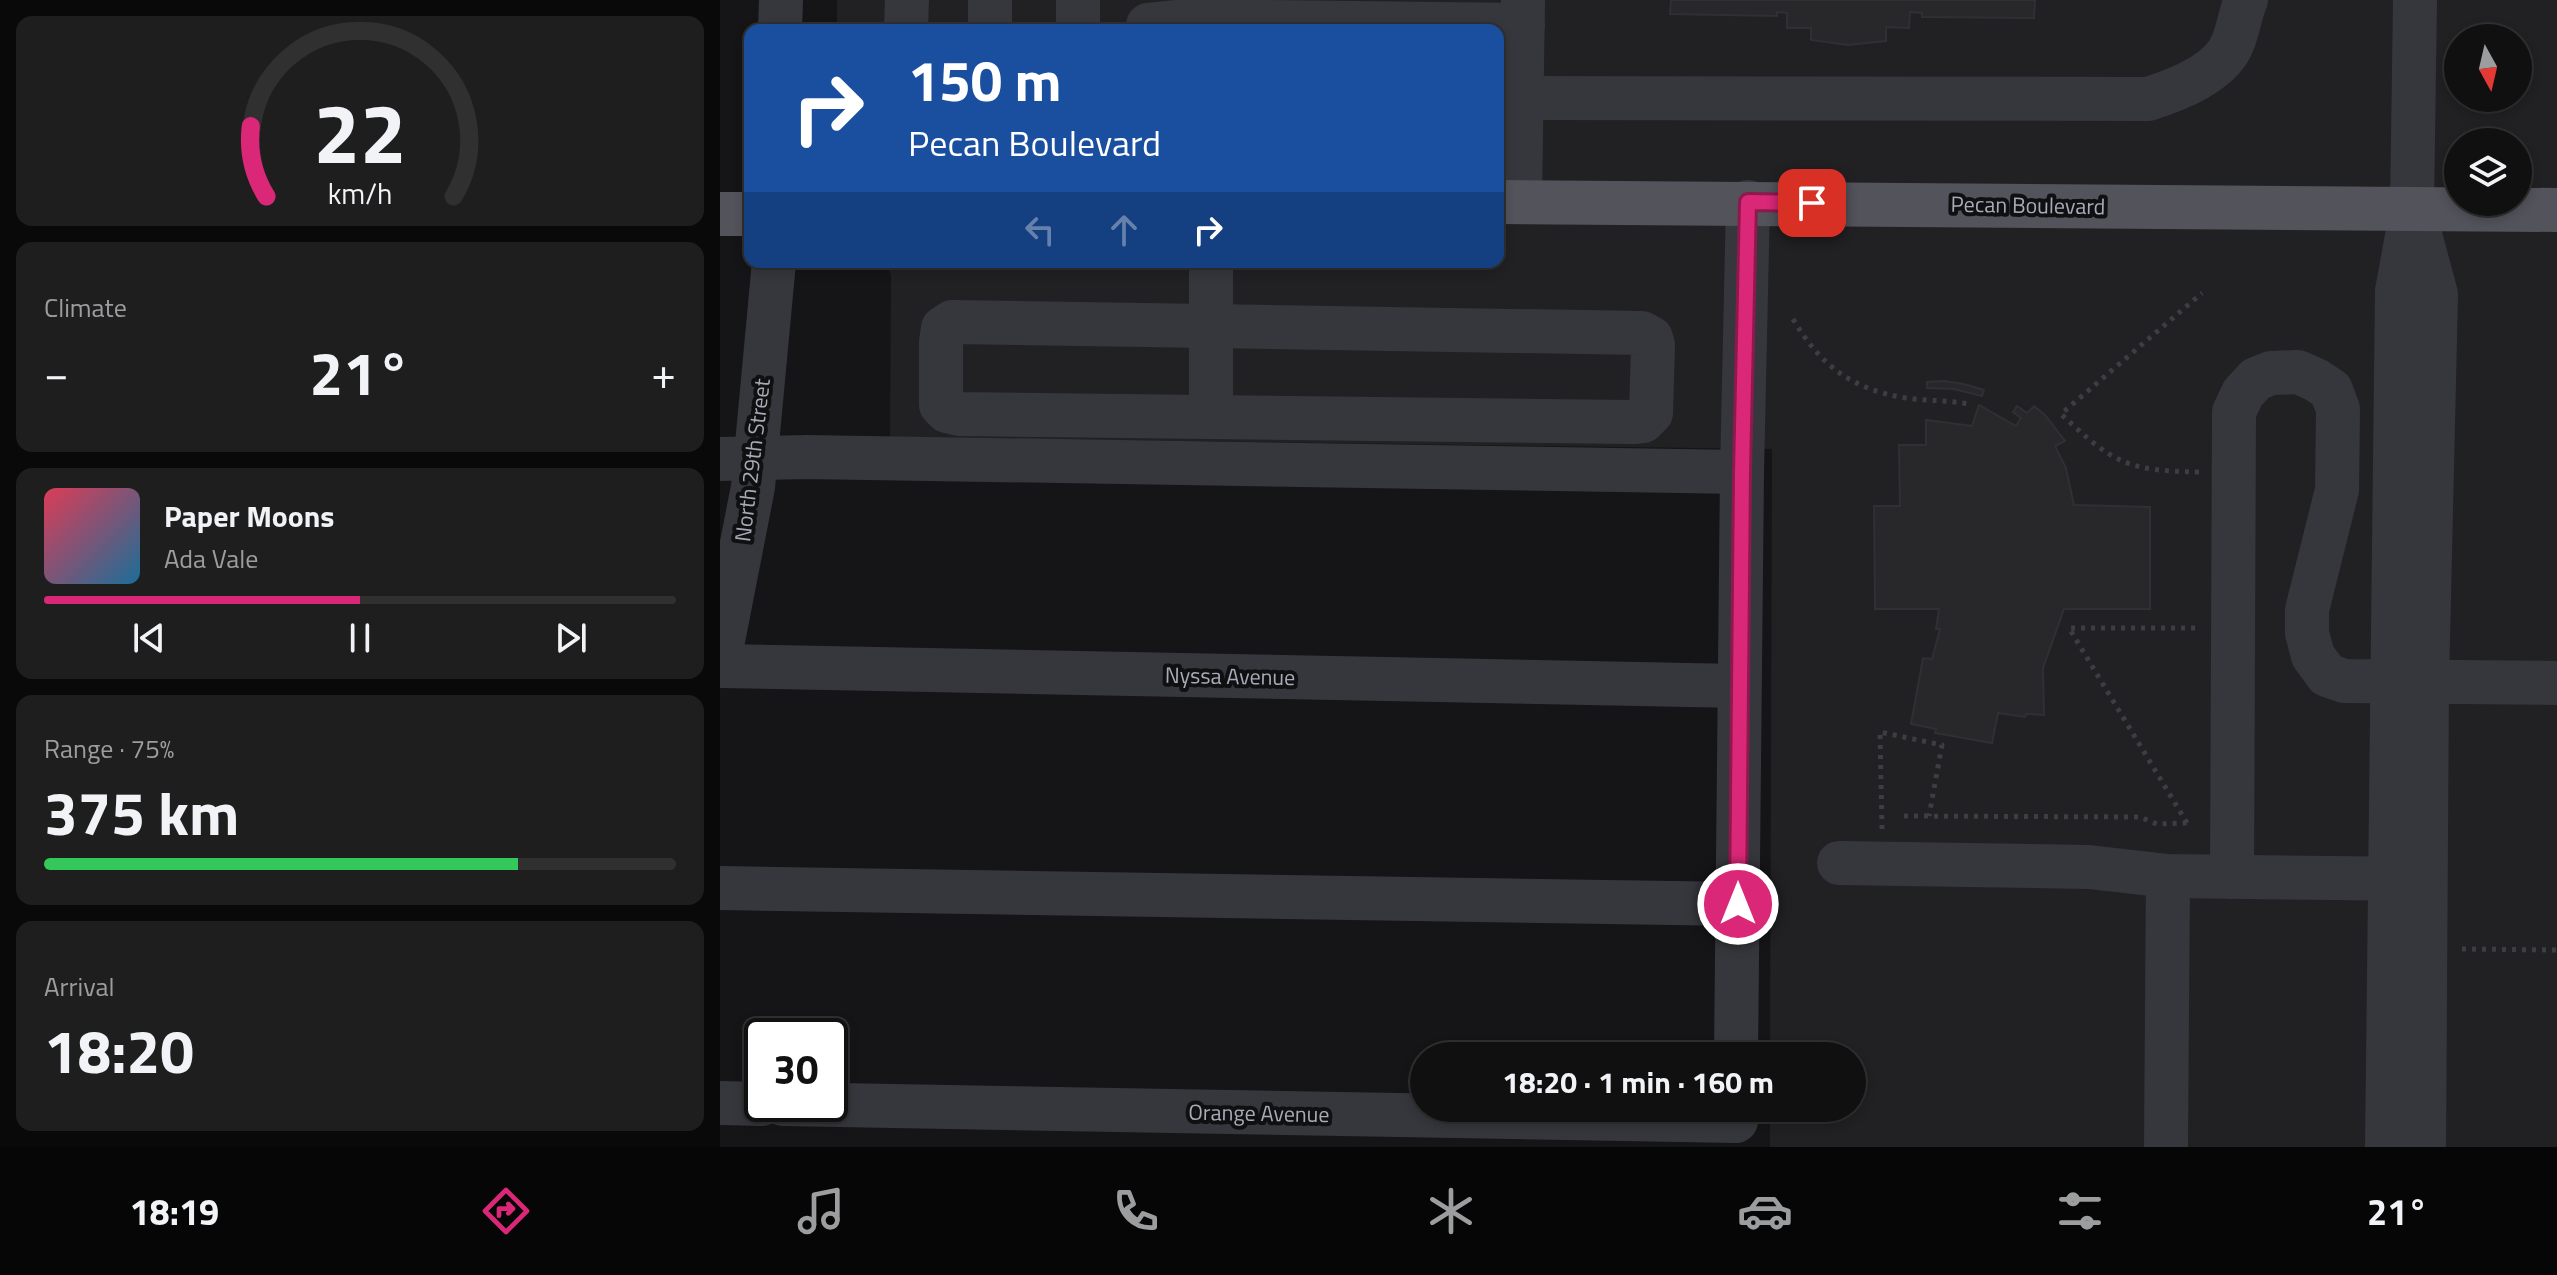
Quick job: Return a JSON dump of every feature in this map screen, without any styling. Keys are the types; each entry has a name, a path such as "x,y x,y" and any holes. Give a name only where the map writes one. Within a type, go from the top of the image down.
{"main road":[{"name":"Pecan Boulevard","path":"1509,201 2557,210"},
{"path":"720,214 744,214"}],"street":[{"path":"780,24 781,0"},
{"path":"906,24 907,0"},
{"path":"990,0 990,24"},
{"path":"1078,0 1078,24"},
{"path":"1510,98 2148,99 2186,87 2214,66 2233,45 2246,0"},
{"path":"2387,1147 2408,879 2410,682 2436,294 2412,209 2415,0"},
{"path":"1147,18 1186,21 1523,12 1510,98 1509,201"},
{"path":"1736,1042 1748,202"},
{"name":"North 29th Street","path":"720,656 753,487 738,458 773,268"},
{"path":"1211,268 1211,416"},
{"path":"952,322 1211,328 1642,333 1651,338 1653,345 1651,413 1643,421 960,414 947,411 941,405 941,342 943,328 952,322"},
{"path":"2232,877 2234,412 2243,393 2256,379 2271,373 2298,372 2331,390 2338,409 2337,490 2307,610 2307,633 2313,656 2327,675 2344,681 2557,683"},
{"path":"738,458 1742,472"},
{"name":"Nyssa Avenue","path":"720,666 1739,686"},
{"path":"1839,863 2089,867 2168,876 2408,879"},
{"path":"2166,1147 2168,876"},
{"path":"2408,879 2425,949 2424,1147"},
{"path":"720,888 1738,904"},
{"path":"720,1103 744,1104"},
{"name":"Orange Avenue","path":"848,1105 1736,1125"}],"path":[{"path":"2202,293 2061,414 2095,446 2129,466 2158,471 2202,472"},
{"path":"1793,319 1809,347 1829,367 1851,382 1909,399 1968,404"},
{"path":"2187,823 2069,628 2202,628"},
{"path":"1882,832 1880,732 1942,745 1929,816"},
{"path":"1904,816 2140,817 2157,824 2232,823"},
{"path":"2425,949 2557,950"}],"shaded area":[{"path":"837,0 2557,0 2557,1147 1770,1147 1770,1122 1866,1122 1866,1042 1770,1042 1772,449 890,437 891,275 888,268 1504,268 1504,24 837,24"}],"building":[{"path":"1671,0 2035,0 2034,18 1922,17 1922,13 1910,12 1909,28 1886,27 1886,41 1848,45 1811,40 1811,28 1787,28 1787,13 1777,12 1777,16 1670,14"},
{"path":"1944,381 1984,390 1982,396 1954,389 1927,388 1927,382"},
{"path":"1979,405 2016,426 2021,418 2013,412 2017,406 2027,413 2034,406 2045,415 2065,441 2055,446 2066,468 2074,505 2150,507 2150,609 2064,609 2043,668 2044,715 2026,714 2025,717 1998,713 1992,743 1935,733 1936,729 1911,724 1923,658 1932,659 1940,629 1936,629 1939,609 1875,609 1874,506 1900,506 1899,445 1926,445 1926,420 1972,426"}],"route":[{"path":"1738,904 1748,202 1812,203"}]}
